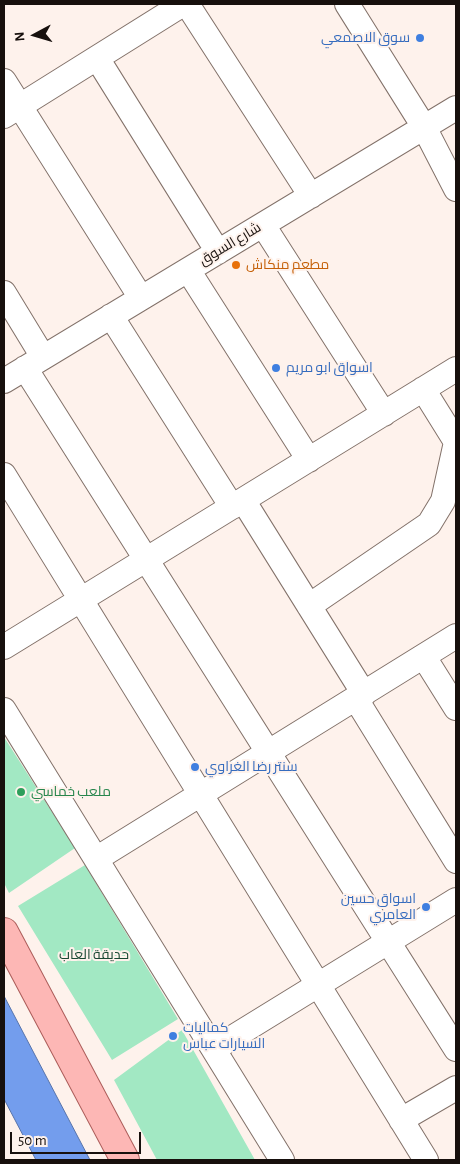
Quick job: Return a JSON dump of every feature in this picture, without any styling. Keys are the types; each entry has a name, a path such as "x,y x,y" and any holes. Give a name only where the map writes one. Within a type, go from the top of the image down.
{"main road":[{"path":"4,932 125,1160"}],"street":[{"path":"12,111 185,4 311,196"},
{"path":"347,4 424,127 456,189"},
{"path":"97,58 218,252"},
{"path":"4,81 12,111 141,298"},
{"name":"شارع السوق","path":"4,381 456,108"},
{"path":"263,225 384,414"},
{"path":"188,270 309,460"},
{"path":"4,294 34,363 146,560 456,1049"},
{"path":"112,316 237,504 309,606 456,861"},
{"path":"4,648 456,369"},
{"path":"309,606 430,524 443,501 456,442 423,390"},
{"path":"4,475 426,1160"},
{"path":"96,859 456,636"},
{"path":"424,657 456,708"},
{"path":"4,710 282,1160"},
{"path":"214,1049 456,900"},
{"path":"401,1120 456,1088"}],"green space":[{"name":"ملعب خماسي","path":"4,737 75,848 9,893 4,883"},
{"name":"حديقة العاب","path":"85,865 178,1019 112,1060 18,906"},
{"path":"182,1030 255,1160 157,1160 114,1080"}],"water":[{"path":"4,996 90,1160 36,1160 4,1099"}],"place":[{"name":"سوق الاصمعي","path":"420,38"},
{"name":"مطعم منكاش","path":"236,265"},
{"name":"اسواق ابو مريم","path":"276,368"},
{"name":"سنتر رضا الغراوي","path":"195,767"},
{"name":"ملعب خماسي","path":"21,792"},
{"name":"اسواق حسين العامري","path":"426,907"},
{"name":"كماليات السيارات عباس","path":"173,1036"}]}
